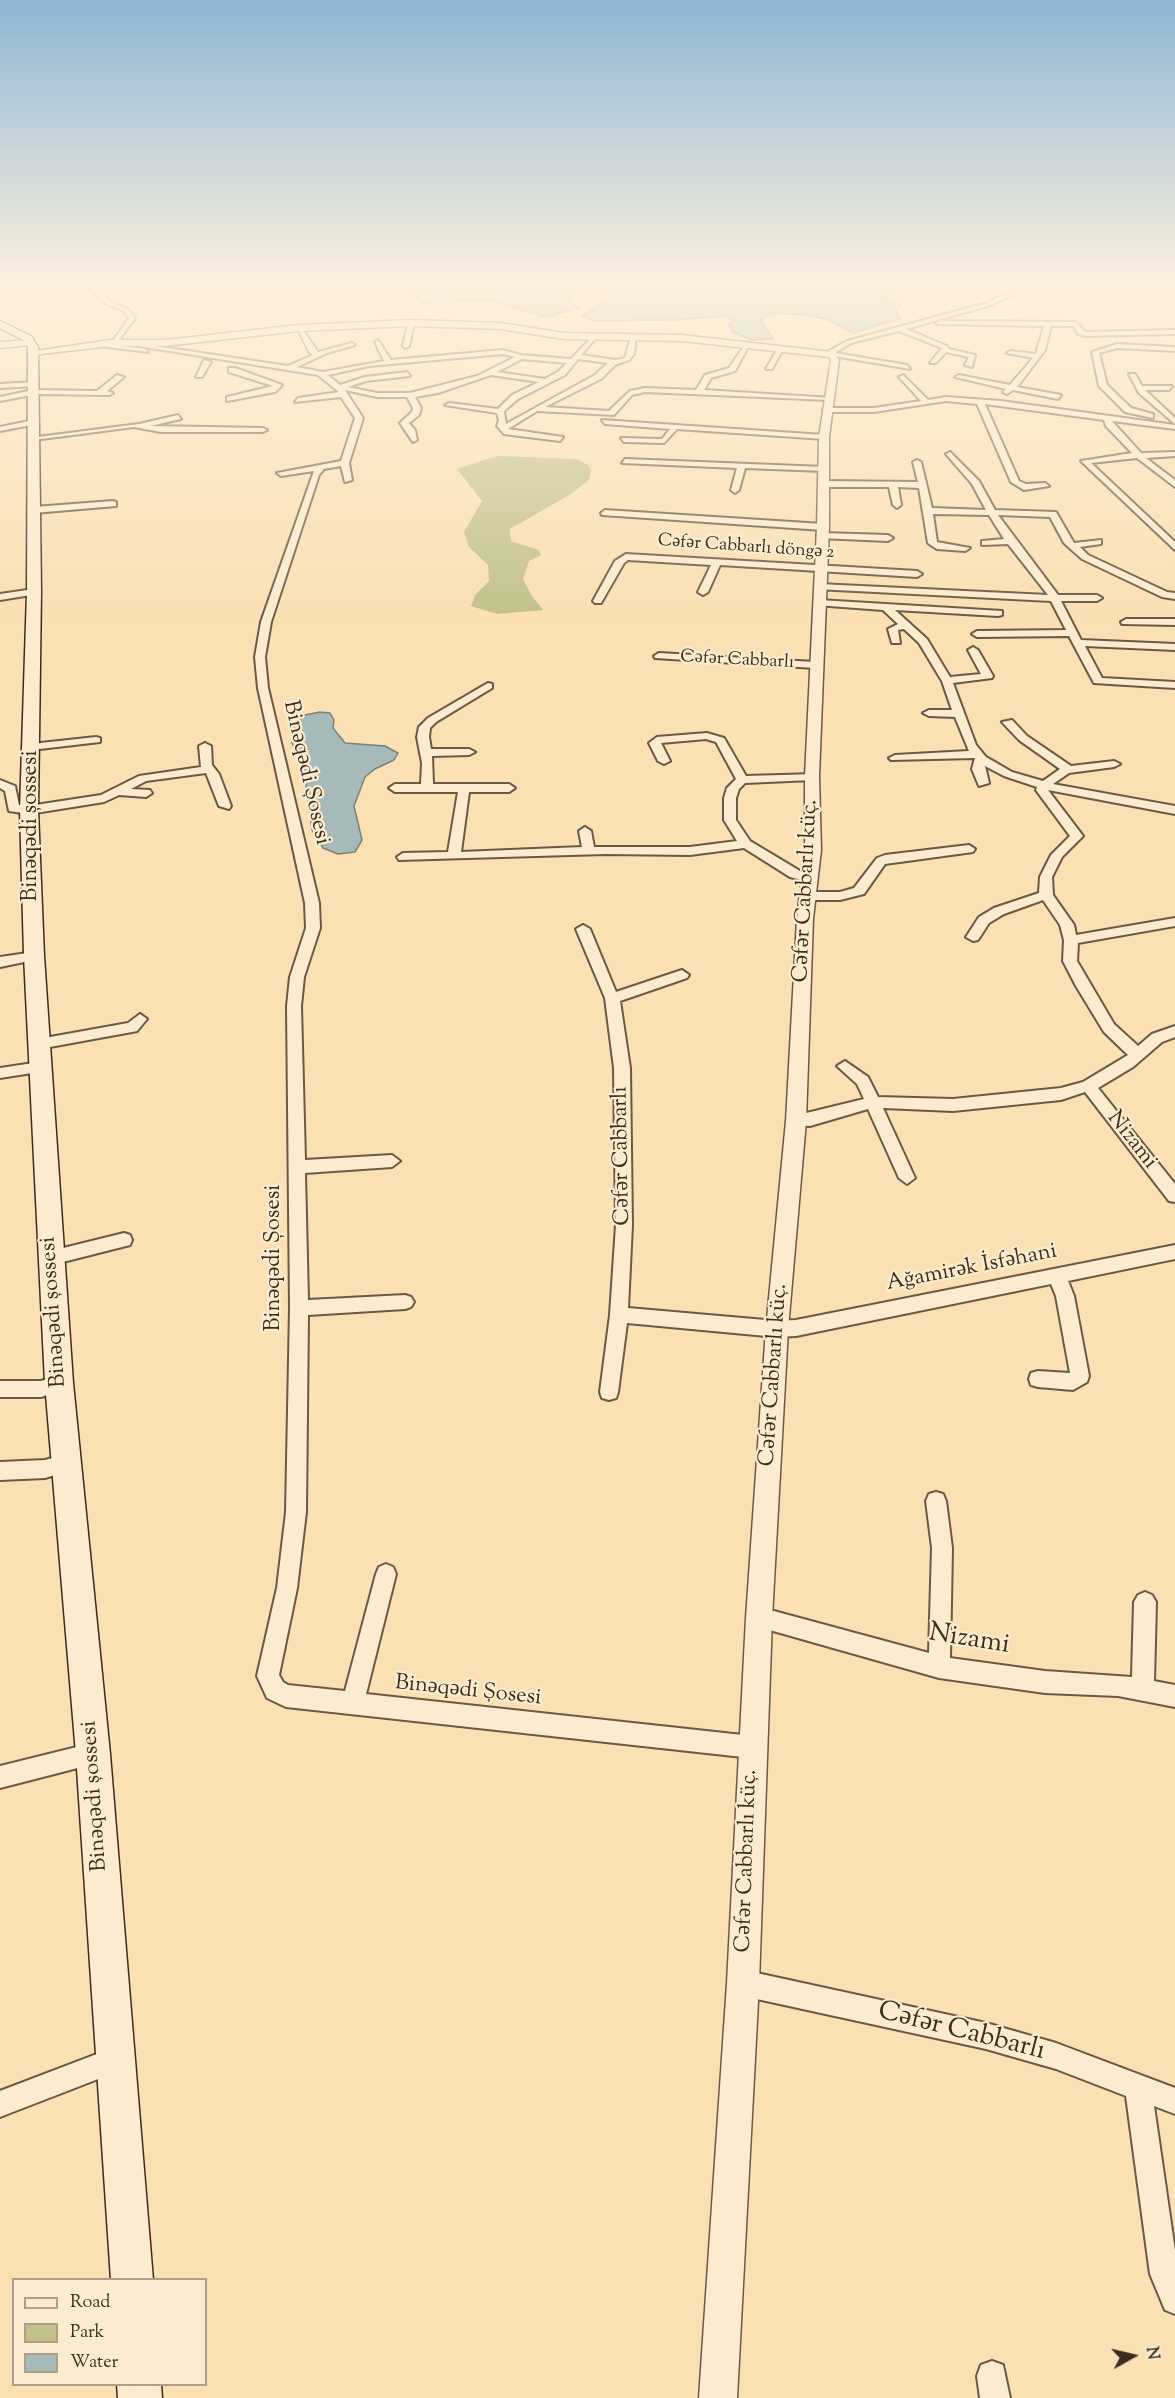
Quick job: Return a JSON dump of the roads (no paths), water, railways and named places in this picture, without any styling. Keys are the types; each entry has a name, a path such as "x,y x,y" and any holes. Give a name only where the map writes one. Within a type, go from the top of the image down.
{"main road":[{"name":"Binəqədi şossesi","path":"32,395 29,428 34,510 29,810 39,1056 59,1383 93,1754 132,2278"}],"street":[{"path":"0,399 15,395"},
{"path":"230,399 249,395"},
{"path":"298,400 320,395"},
{"path":"344,395 359,418 345,463 348,480"},
{"path":"376,395 410,395 417,408 416,413 404,423 411,430 412,440"},
{"path":"449,405 500,411 519,395"},
{"path":"503,429 563,395"},
{"path":"536,409 575,408 611,413 627,395"},
{"path":"730,395 874,410 946,399 981,401 1062,415 1175,423"},
{"name":"Cəfər Cabbarlı küç.","path":"718,2398 742,1983 759,1618 777,1329 796,1121 809,886 815,665 823,531 824,437 829,395"},
{"path":"919,395 925,401"},
{"path":"946,395 946,399"},
{"path":"1001,403 1007,395"},
{"path":"1047,395 1058,397"},
{"path":"1112,395 1128,410 1175,423"},
{"path":"1147,395 1175,423"},
{"path":"981,401 981,407 1016,482 1024,487 1045,486"},
{"path":"1154,402 1164,401"},
{"path":"547,421 554,410"},
{"path":"500,411 503,429"},
{"path":"142,425 147,422 178,417"},
{"path":"1108,419 1109,424 1138,455 1175,484"},
{"path":"0,422 29,428"},
{"path":"605,422 824,437"},
{"path":"0,429 142,425 161,430 209,434 262,430"},
{"path":"624,440 664,441 675,427"},
{"path":"503,429 513,434 560,439"},
{"path":"950,454 976,483 988,500 991,513 1009,541 1055,598 1096,678 1102,683 1175,685"},
{"path":"1175,454 1138,455 1085,461 1175,547"},
{"path":"625,461 741,466 893,485 923,485"},
{"path":"917,462 933,543 937,546 965,548"},
{"path":"282,473 345,463"},
{"path":"735,490 741,466"},
{"name":"Binəqədi Şosesi","path":"321,467 315,475 266,622 260,657 263,688 312,911 311,939 300,965 294,1006 299,1308 296,1512 286,1588 268,1677 275,1690 286,1696 753,1747"},
{"path":"893,485 897,505"},
{"path":"34,510 113,504"},
{"path":"928,511 991,513 1050,510 1071,546 1085,557 1165,595 1175,596"},
{"path":"605,513 888,538"},
{"path":"986,543 1009,541"},
{"path":"1071,546 1098,542"},
{"name":"Cəfər Cabbarlı döngə 2","path":"598,601 620,561 626,557 716,563 820,586 917,574"},
{"path":"703,592 716,563"},
{"path":"820,586 1055,598 1097,598"},
{"path":"820,586 887,608 998,613"},
{"path":"0,597 34,592"},
{"path":"887,608 923,641 947,681 971,746 980,756 1008,774 1043,786 1175,810"},
{"path":"1126,622 1175,622"},
{"path":"896,640 893,629 907,624"},
{"path":"977,634 1077,638 1175,647"},
{"path":"947,681 988,676 973,650"},
{"name":"Cəfər Cabbarlı","path":"659,657 815,665"},
{"path":"427,788 423,737 425,726 488,686"},
{"path":"929,713 960,714"},
{"path":"1008,722 1023,738 1055,759 1066,770"},
{"path":"664,761 655,743 657,740 715,737 720,740 742,780"},
{"path":"31,747 96,740"},
{"path":"205,746 206,765 210,769 225,806"},
{"path":"426,753 470,752"},
{"path":"895,758 980,756"},
{"path":"980,756 978,769 983,783"},
{"path":"1043,786 1066,770 1114,764"},
{"path":"0,784 11,789 13,808 29,810 93,800 120,792 143,778 210,769"},
{"path":"812,776 742,780 733,788 729,807 734,830 746,844 795,874 809,886 840,896 859,891 881,861 889,858 969,849"},
{"path":"1043,786 1042,790 1048,801 1077,836 1058,855 1046,877 1046,895 1067,925 1071,940 1070,961 1083,986 1109,1028 1138,1055"},
{"path":"454,856 464,788"},
{"path":"395,789 509,788"},
{"path":"120,792 146,793"},
{"path":"585,831 588,851"},
{"path":"403,857 588,851 690,851 746,844"},
{"path":"973,937 984,920 999,911 1046,895"},
{"path":"1071,940 1175,922"},
{"name":"Cəfər Cabbarlı","path":"583,929 612,998 621,1059 625,1163 619,1315 609,1392"},
{"path":"0,962 34,956"},
{"path":"612,998 682,975"},
{"path":"0,1073 39,1056 132,1027 140,1019"},
{"path":"796,1121 810,1120 874,1102 944,1105 999,1102 1061,1094 1088,1086 1138,1055 1157,1038 1175,1030"},
{"path":"845,1066 864,1080 907,1178"},
{"name":"Nizami","path":"1088,1086 1175,1196"},
{"path":"297,1167 392,1161"},
{"path":"51,1258 124,1240"},
{"name":"Ağamirək İsfəhani","path":"777,1329 818,1324 1175,1252"},
{"path":"1038,1379 1073,1382 1080,1376 1065,1296 1057,1276"},
{"path":"299,1308 405,1302"},
{"path":"619,1315 777,1329"},
{"path":"0,1389 41,1389 59,1383"},
{"path":"0,1471 45,1468 67,1463"},
{"path":"936,1501 942,1548 939,1667"},
{"path":"353,1703 386,1574"},
{"path":"1143,1689 1144,1602"},
{"name":"Nizami","path":"759,1618 939,1667 1045,1682 1143,1689 1175,1696"},
{"path":"0,1777 93,1754"},
{"name":"Cəfər Cabbarlı","path":"742,1983 986,2036 1056,2056 1175,2101"},
{"path":"0,2104 115,2060"},
{"path":"1138,2087 1164,2274 1175,2300"}],"water":[{"path":"330,713 334,720 333,728 345,743 385,746 398,753 394,760 375,769 365,777 354,806 362,840 355,852 338,854 323,848 312,830 304,771 292,743 292,725 305,715"}]}
